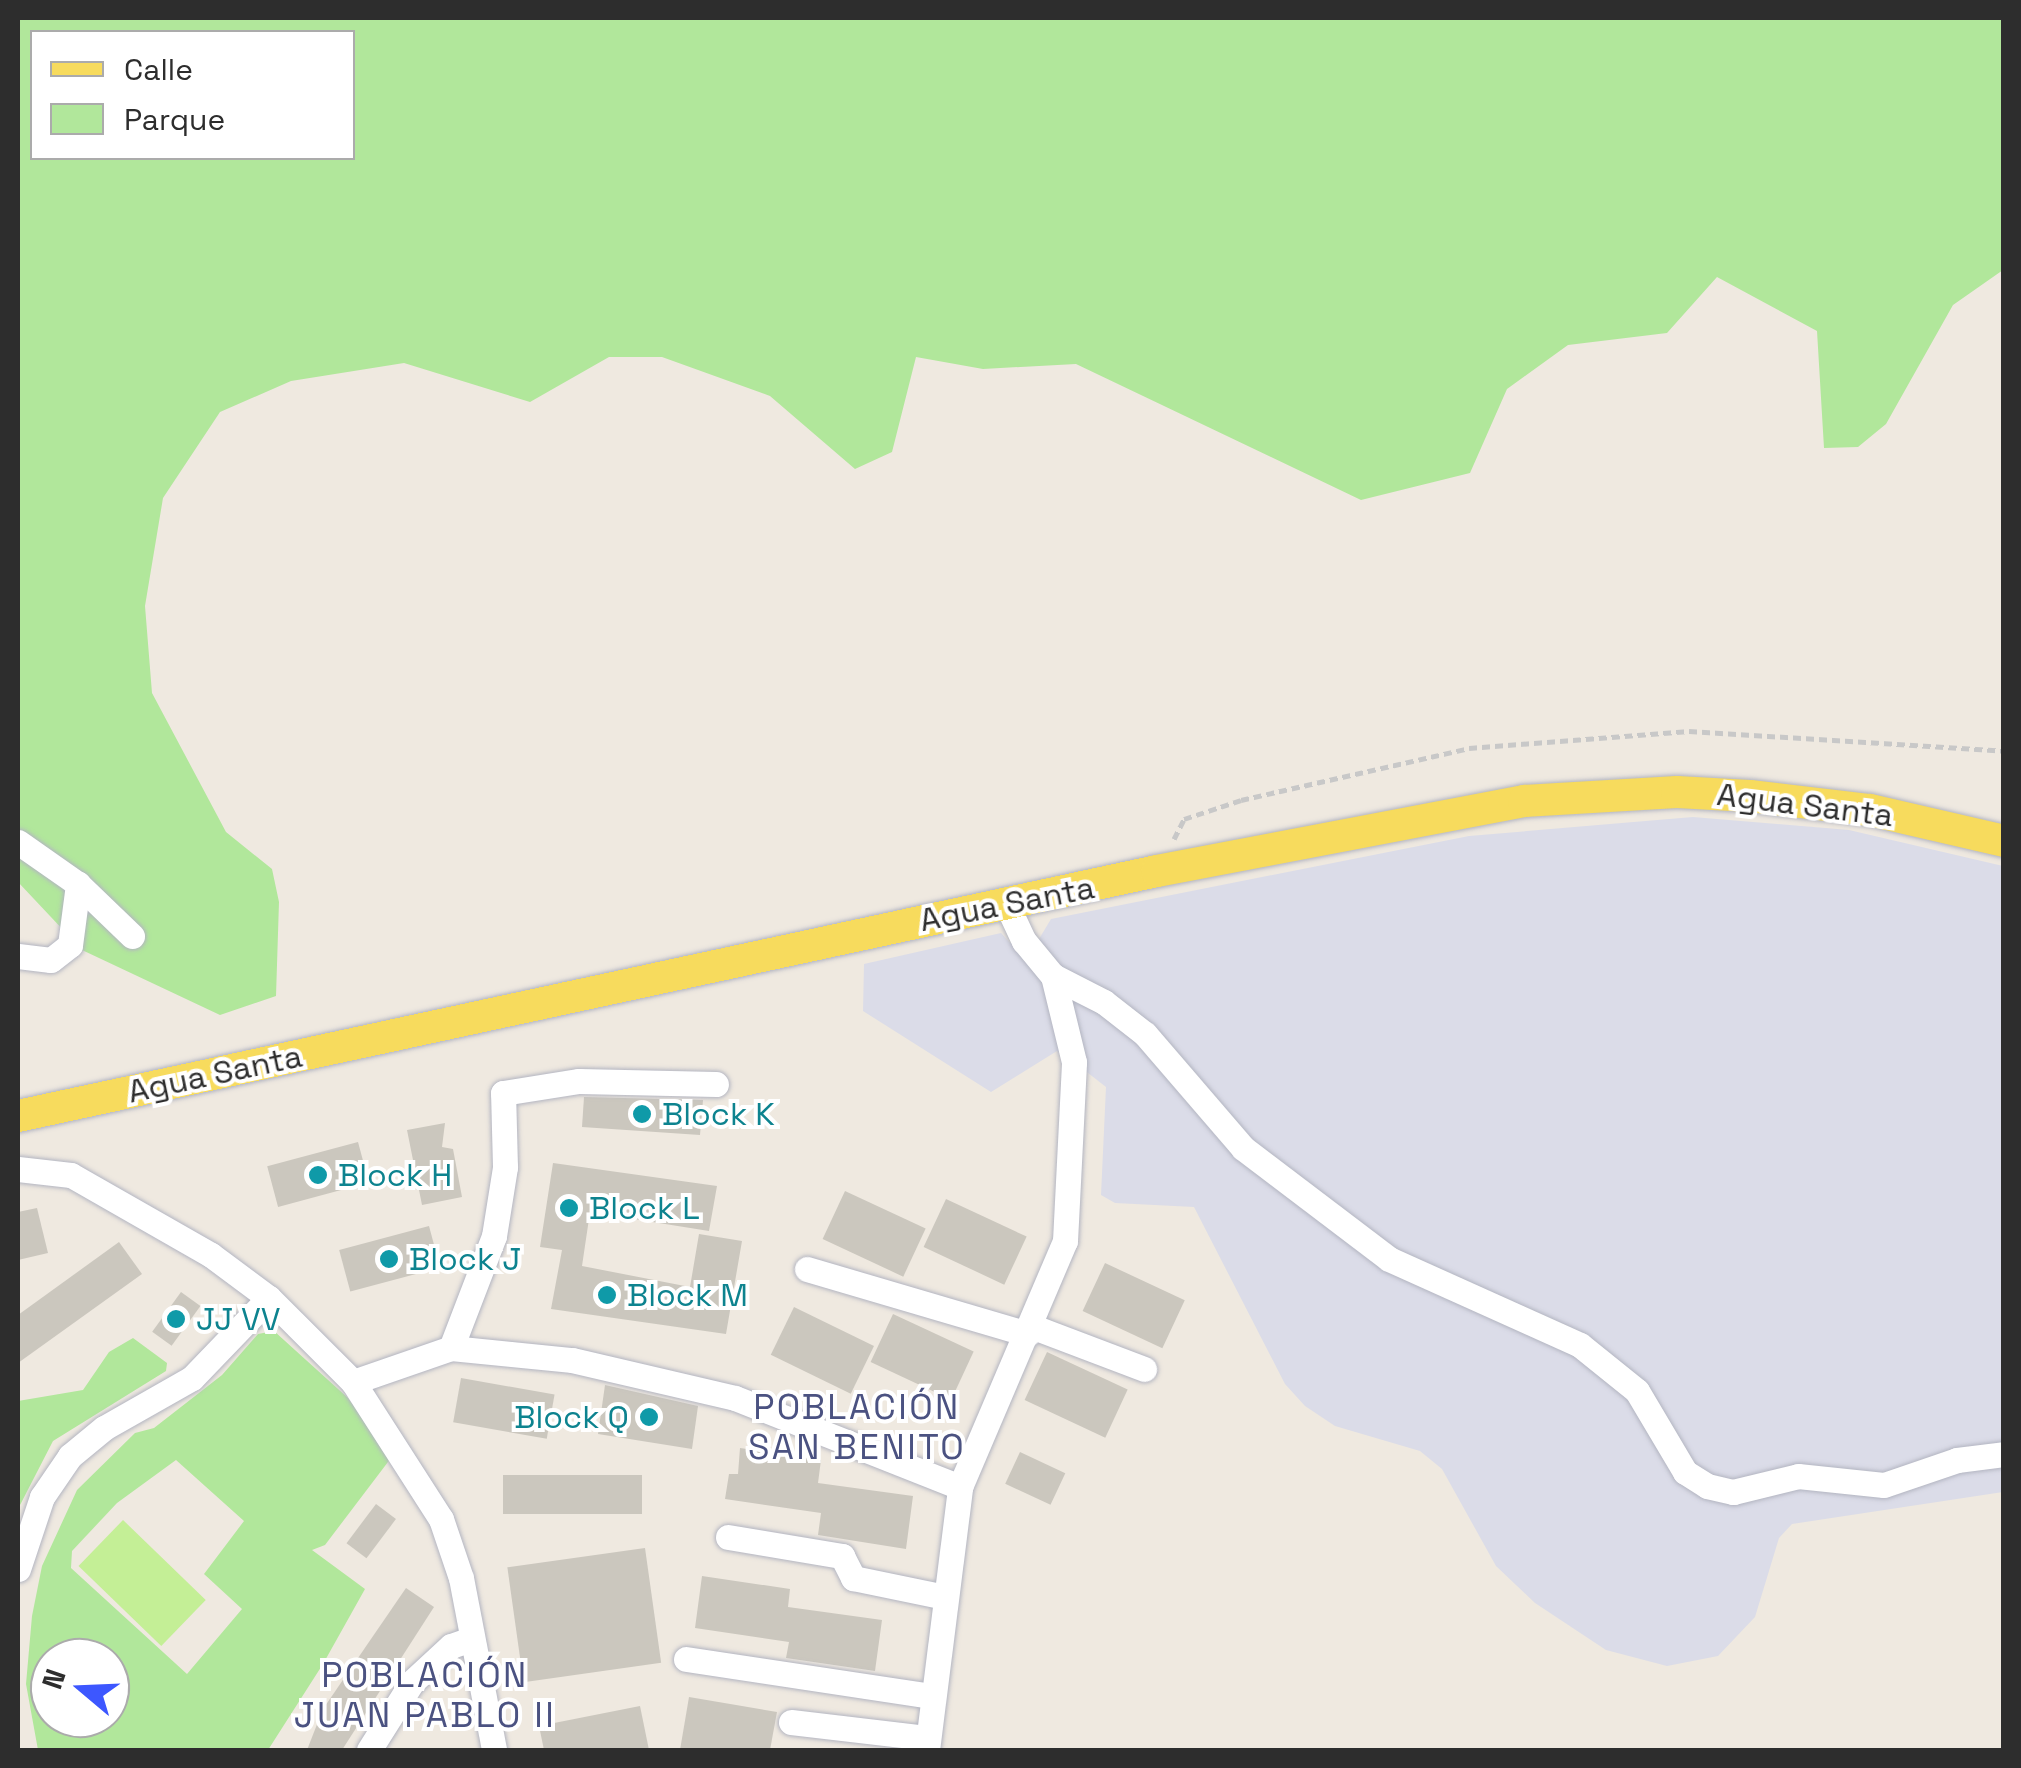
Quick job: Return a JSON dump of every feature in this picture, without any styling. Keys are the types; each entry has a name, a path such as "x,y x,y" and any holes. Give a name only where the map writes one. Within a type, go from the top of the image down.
{"main road":[{"name":"Agua Santa","path":"18,1116 1157,871 1455,812 1598,794 1810,801 2004,841"}],"street":[{"path":"18,842 78,884 132,936"},
{"path":"18,956 52,960 70,945 78,884"},
{"path":"1007,905 1024,941 1053,976 1104,1002 1144,1034 1242,1148 1389,1259 1580,1345 1637,1391 1686,1472 1707,1486 1733,1492 1798,1476 1884,1485 1957,1460 2004,1454"},
{"path":"791,1722 927,1744 960,1488 1066,1241 1074,1062 1053,976"},
{"path":"451,1348 494,1236 505,1167 503,1093 578,1081 716,1084"},
{"path":"18,1168 70,1174 211,1255 270,1298 353,1382 441,1520 461,1578 494,1750"},
{"path":"807,1269 1030,1330 1144,1369"},
{"path":"18,1568 42,1496 70,1456 104,1428 192,1378 270,1298"},
{"path":"353,1382 451,1348 572,1360 690,1385 780,1413 960,1488"},
{"path":"728,1538 842,1556 853,1578 944,1597"},
{"path":"368,1750 412,1682 452,1646 471,1639"},
{"path":"686,1659 932,1696"}],"path":[{"path":"1157,871 1184,820 1240,800 1469,748 1689,731 2004,752"}],"shaded area":[{"path":"1693,817 1849,830 2003,866 2003,1492 1792,1524 1779,1538 1755,1617 1718,1656 1667,1666 1606,1650 1535,1603 1496,1566 1442,1469 1420,1451 1335,1426 1305,1406 1285,1384 1194,1207 1115,1203 1101,1195 1106,1087 1074,1062 1057,1051 991,1092 863,1011 864,964 1001,933 1010,943 1039,939 1051,919 1469,836"}],"green space":[{"path":"18,18 2003,18 2003,270 1953,305 1886,424 1858,447 1824,448 1817,331 1717,277 1667,333 1568,345 1507,389 1470,473 1361,500 1076,364 983,369 916,357 892,452 855,469 770,396 662,357 609,357 530,402 404,363 291,381 220,412 163,498 145,606 152,693 226,832 272,869 279,902 276,996 220,1015 82,950 18,882"},
{"path":"274,1331 348,1398 391,1458 325,1545 312,1550 365,1589 268,1750 38,1750 36,1738 130,1738 130,1638 30,1638 42,1566 77,1490 135,1433 154,1428 222,1375 258,1334","holes":["176,1460 244,1521 204,1574 242,1609 187,1674 71,1568 72,1551 117,1503"]},
{"path":"133,1338 167,1363 166,1371 53,1441 18,1509 18,1401 83,1390 109,1352"},
{"path":"123,1520 206,1600 161,1646 79,1566"},
{"path":"30,1639 30,1706 26,1684"}],"building":[{"name":"Block K","path":"584,1097 703,1100 700,1135 582,1127"},
{"path":"445,1123 442,1147 453,1149 462,1197 422,1205 407,1130"},
{"name":"Block H","path":"358,1142 369,1183 278,1207 267,1166"},
{"path":"553,1163 717,1186 709,1231 590,1212 582,1266 690,1287 699,1234 742,1241 726,1334 551,1309 562,1250 540,1247"},
{"path":"845,1191 926,1229 903,1277 823,1239"},
{"path":"946,1199 1027,1237 1004,1285 924,1247"},
{"path":"37,1208 48,1253 18,1260 18,1212"},
{"name":"Block J","path":"429,1226 440,1268 350,1292 339,1250"},
{"path":"119,1242 142,1274 18,1363 18,1315"},
{"path":"1105,1263 1185,1300 1162,1348 1083,1311"},
{"name":"JJ VV","path":"181,1292 200,1306 172,1346 152,1332"},
{"path":"794,1307 874,1346 851,1394 771,1355"},
{"path":"893,1314 974,1352 951,1400 871,1362"},
{"path":"1047,1352 1128,1390 1105,1438 1025,1400"},
{"path":"461,1378 555,1394 547,1439 453,1422"},
{"name":"Block Q","path":"605,1385 698,1406 692,1449 598,1434"},
{"path":"740,1448 821,1460 818,1483 913,1496 906,1549 818,1535 821,1513 725,1499 729,1474 738,1474"},
{"path":"1020,1452 1065,1473 1051,1505 1005,1484"},
{"path":"503,1475 642,1475 642,1514 503,1514"},
{"path":"376,1504 396,1519 366,1558 347,1543"},
{"path":"645,1548 661,1663 523,1682 507,1567"},
{"path":"702,1576 790,1589 788,1607 882,1620 875,1671 786,1658 789,1642 695,1628"},
{"path":"406,1588 434,1607 342,1750 307,1750 323,1709"},
{"path":"689,1697 777,1712 770,1750 680,1750"},
{"path":"640,1706 649,1750 544,1750 539,1726"}],"place":[{"name":"Block K","path":"642,1114"},
{"name":"Block H","path":"318,1175"},
{"name":"Block L","path":"569,1208"},
{"name":"Block J","path":"389,1259"},
{"name":"Block M","path":"607,1295"},
{"name":"JJ VV","path":"176,1319"},
{"name":"Block Q","path":"649,1417"}],"district":[{"name":"POBLACIÓN SAN BENITO","path":"857,1427"},
{"name":"POBLACIÓN JUAN PABLO II","path":"425,1695"}]}
